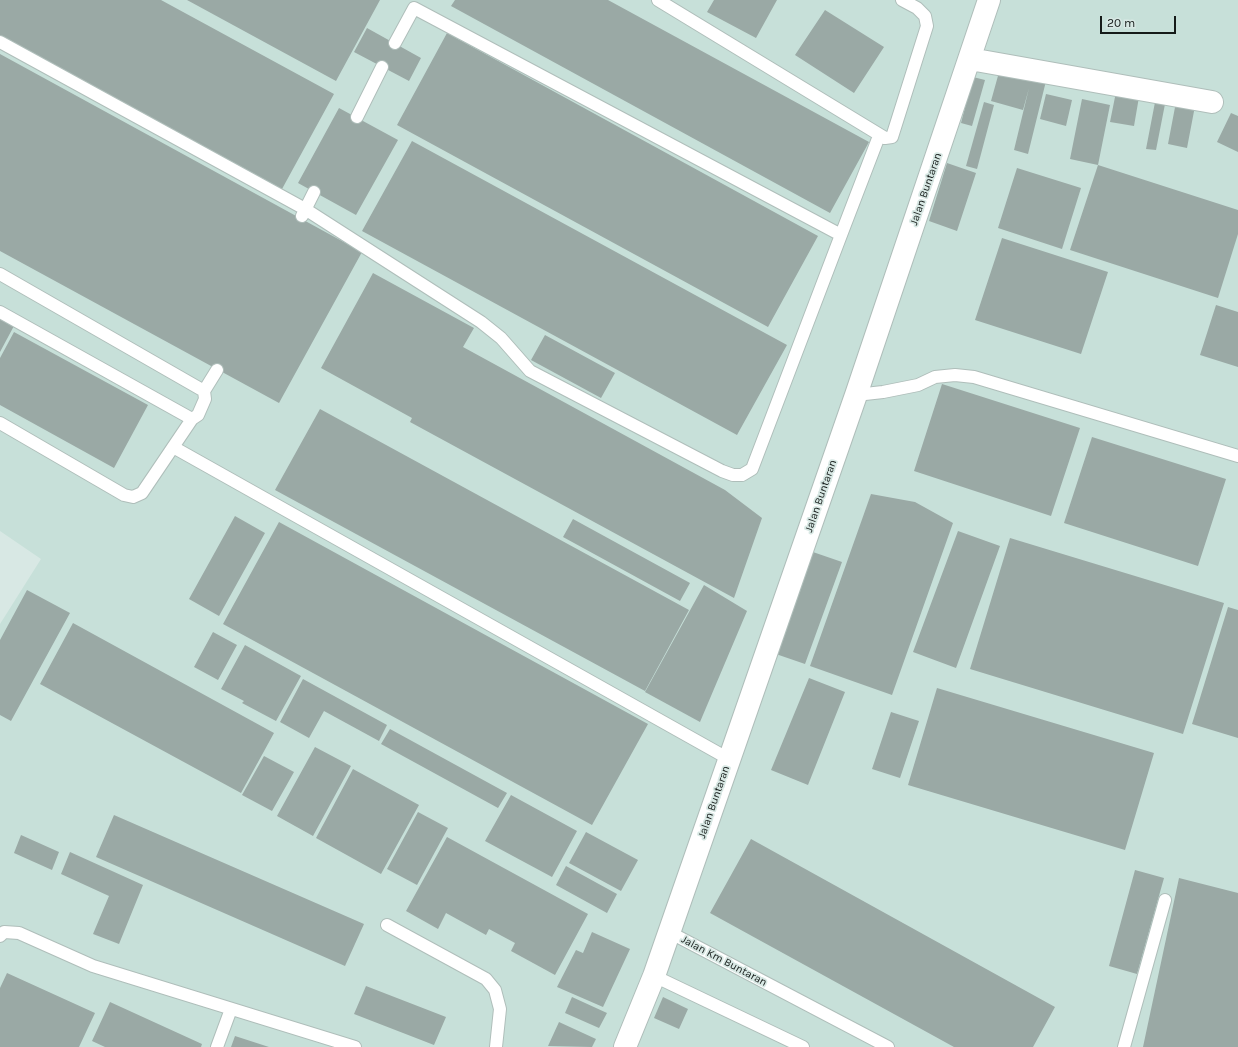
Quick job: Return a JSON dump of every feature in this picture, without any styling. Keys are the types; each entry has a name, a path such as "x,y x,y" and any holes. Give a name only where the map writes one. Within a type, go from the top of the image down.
{"street":[{"name":"Jalan Buntaran","path":"669,932 856,395 989,0"},
{"path":"970,59 1212,102"},
{"name":"Jalan Km Buntaran","path":"625,1047 654,976 669,932"}],"lane":[{"path":"658,0 879,136 885,138 892,137 927,26 925,16 917,8 902,0"},
{"path":"395,43 416,4 841,235"},
{"path":"0,42 303,213 481,322 501,338 530,371 722,472 733,475 742,475 752,469 879,136"},
{"path":"357,117 382,67"},
{"path":"303,213 314,192"},
{"path":"0,274 204,391"},
{"path":"0,312 192,419"},
{"path":"0,423 124,495 133,496 142,493 192,419 198,415 205,399 204,391 217,370"},
{"path":"856,395 883,392 918,385 935,377 955,375 974,377 1238,456"},
{"path":"173,447 729,758"},
{"path":"1124,1047 1165,900"},
{"path":"387,925 486,979 495,990 500,1009 496,1047"},
{"path":"0,936 4,932 19,933 93,966 355,1047"},
{"name":"Jalan Km Buntaran","path":"669,932 888,1047"},
{"path":"654,976 803,1047"},
{"path":"217,1047 231,1009"}],"shaded area":[{"path":"0,0 1238,0 1238,1047 0,1047 0,624 41,559 0,531"}],"building":[{"path":"0,0 161,0 334,94 282,189 0,35"},
{"path":"187,0 380,0 336,81"},
{"path":"455,0 608,0 869,142 830,213 451,6"},
{"path":"714,0 777,0 756,38 707,12"},
{"path":"825,10 884,47 854,93 795,55"},
{"path":"367,28 421,58 409,81 354,52"},
{"path":"447,33 818,236 768,327 397,125"},
{"path":"0,54 362,252 279,403 0,251"},
{"path":"1001,65 1047,77 1028,154 1014,150 1029,88 1023,110 991,101"},
{"path":"973,77 985,80 972,126 961,123"},
{"path":"1116,92 1139,97 1134,126 1110,122"},
{"path":"1046,94 1072,100 1066,126 1040,119"},
{"path":"1156,97 1166,99 1156,150 1146,149"},
{"path":"1082,99 1110,105 1098,165 1070,159"},
{"path":"984,102 994,105 977,169 966,166"},
{"path":"1176,102 1195,106 1187,148 1168,144"},
{"path":"339,108 398,140 356,215 298,183"},
{"path":"1231,113 1238,116 1238,152 1217,142"},
{"path":"412,141 787,345 737,435 362,231"},
{"path":"947,163 976,173 957,231 929,221"},
{"path":"1098,165 1238,210 1238,234 1218,298 1070,250"},
{"path":"1017,168 1081,188 1062,249 998,228"},
{"path":"1002,238 1108,272 1081,354 975,320"},
{"path":"373,273 474,328 463,347 725,490 762,518 734,598 410,422 412,418 321,368"},
{"path":"1216,305 1238,312 1238,367 1200,355"},
{"path":"0,316 15,324 0,352"},
{"path":"14,332 148,405 114,468 0,405 0,358"},
{"path":"545,335 615,373 601,398 531,360"},
{"path":"942,384 1080,428 1051,516 914,471"},
{"path":"320,409 689,610 645,691 275,490"},
{"path":"1092,437 1226,479 1198,566 1064,523"},
{"path":"871,494 915,502 953,523 892,695 810,666"},
{"path":"235,516 265,533 219,616 189,599"},
{"path":"573,519 690,583 680,601 563,537"},
{"path":"279,522 648,724 592,825 223,624"},
{"path":"958,531 1000,546 956,668 913,652"},
{"path":"1010,538 1224,603 1183,734 970,669"},
{"path":"810,551 842,562 805,664 773,653"},
{"path":"704,585 747,611 700,722 645,692"},
{"path":"27,590 70,613 11,721 0,715 0,640"},
{"path":"1228,607 1238,610 1238,738 1192,724"},
{"path":"73,623 274,733 241,793 40,684"},
{"path":"213,632 237,645 218,680 194,667"},
{"path":"245,645 301,676 276,721 242,703 244,701 221,689"},
{"path":"809,678 845,692 808,785 771,770"},
{"path":"303,679 387,725 379,741 324,711 309,738 280,722"},
{"path":"937,688 1154,753 1125,850 908,785"},
{"path":"891,712 919,721 900,778 872,769"},
{"path":"390,729 507,793 498,808 381,744"},
{"path":"315,747 351,766 313,836 277,816"},
{"path":"264,756 294,772 272,811 242,795"},
{"path":"353,769 419,805 381,874 316,838"},
{"path":"511,795 577,831 552,877 485,841"},
{"path":"418,812 448,828 417,885 387,869"},
{"path":"114,815 364,924 345,966 96,857"},
{"path":"586,832 638,860 621,891 569,863"},
{"path":"21,835 59,852 52,870 14,853"},
{"path":"447,837 588,914 555,975 511,951 515,943 489,929 486,935 446,913 438,929 406,911"},
{"path":"751,839 1055,1007 1033,1047 954,1047 710,913"},
{"path":"70,852 143,885 119,944 93,934 109,896 61,874"},
{"path":"566,866 617,894 607,913 556,885"},
{"path":"1135,870 1164,878 1137,974 1109,966"},
{"path":"1179,878 1238,893 1238,1047 1143,1047"},
{"path":"592,932 630,949 603,1007 557,987 576,950 583,953"},
{"path":"7,973 95,1013 79,1047 0,1047 0,988"},
{"path":"366,986 446,1017 434,1045 354,1014"},
{"path":"572,997 607,1013 599,1028 565,1013"},
{"path":"663,997 688,1009 679,1029 654,1018"},
{"path":"110,1002 202,1044 201,1047 105,1047 92,1041"},
{"path":"559,1022 596,1039 592,1047 548,1046"},
{"path":"235,1036 269,1047 231,1047"}]}
